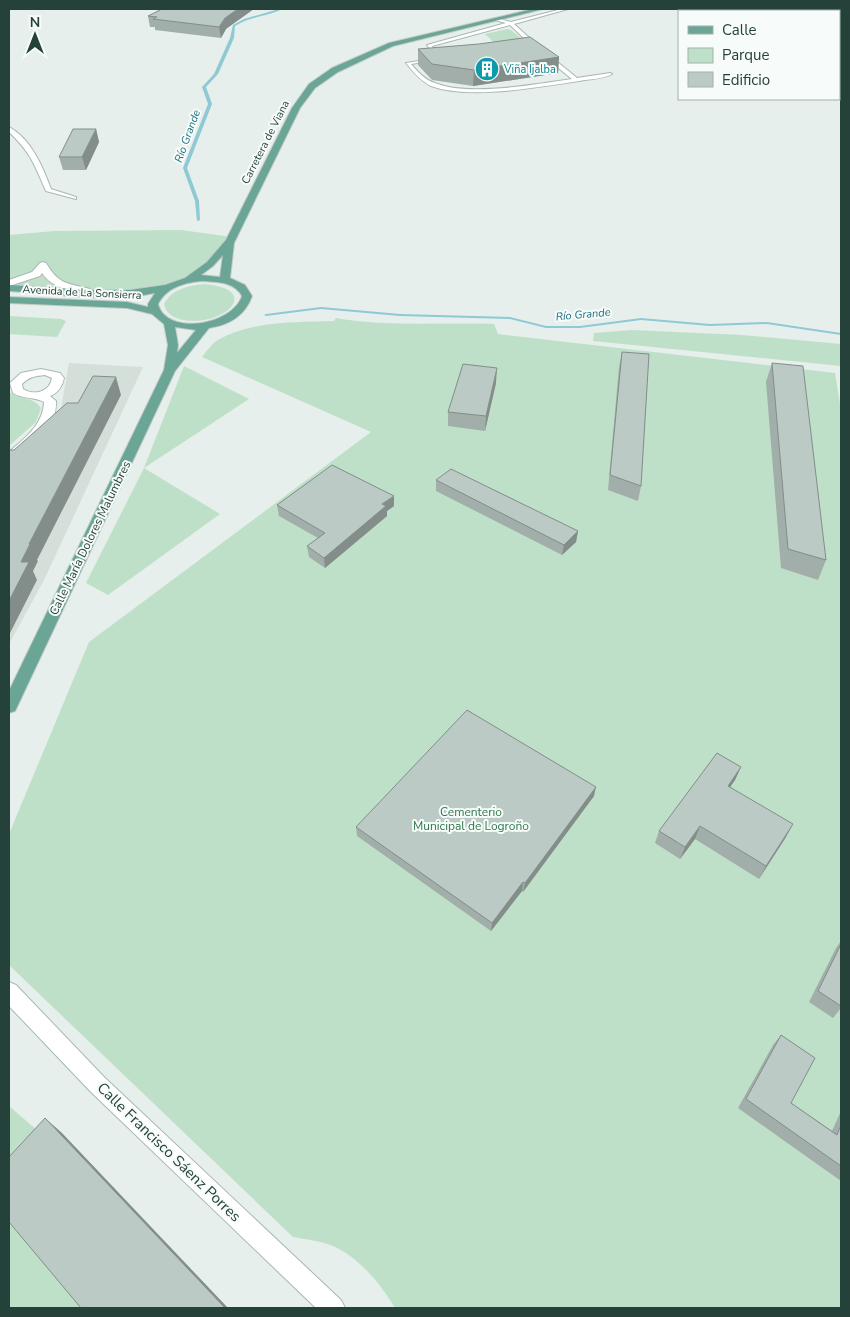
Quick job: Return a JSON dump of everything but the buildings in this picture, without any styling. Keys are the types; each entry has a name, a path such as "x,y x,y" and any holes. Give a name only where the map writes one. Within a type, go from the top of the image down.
{"main road":[{"name":"Carretera de Viana","path":"188,280 210,264 230,241 296,108 312,86 343,66 391,44 540,9"},
{"name":"Carretera de Viana","path":"225,279 230,241"},
{"path":"169,286 156,298 154,310 162,319 169,322 192,326 206,326 232,317 242,310 247,303 244,289 225,279 188,280"},
{"name":"Avenida de La Sonsierra","path":"9,288 138,292 154,290 188,280"},
{"name":"Avenida de La Sonsierra","path":"9,300 127,305 154,310"},
{"name":"Calle María Dolores Malumbres","path":"169,322 173,345 170,370"},
{"name":"Calle María Dolores Malumbres","path":"9,707 170,370 206,326"}],"street":[{"path":"9,283 36,274 43,265 45,274 51,280 86,291"},
{"path":"9,458 38,432 51,411 50,401 40,395"},
{"name":"Calle Francisco Sáenz Porres","path":"9,992 98,1085 333,1308"}],"lane":[{"path":"439,59 429,45 566,9"},
{"path":"497,19 512,24 538,48 529,49"},
{"path":"544,53 576,80"},
{"path":"449,60 439,59 408,63 419,76 436,86 472,91 576,80 610,74"},
{"path":"9,128 27,145 43,173 48,190 74,198"}],"shaded area":[{"path":"69,363 143,367 44,580 9,644 9,464 59,420"}],"green space":[{"path":"507,29 511,30 529,45 501,49 485,34"},
{"path":"181,230 232,237 210,264 188,280 169,286 116,293 9,288 9,235 54,231"},
{"path":"204,284 222,287 232,293 235,299 231,306 223,313 212,318 198,321 183,320 171,315 164,304 171,295 186,287"},
{"path":"9,316 61,319 66,321 57,337 9,334"},
{"name":"Cementerio Municipal de Logroño","path":"336,318 395,323 494,324 498,334 835,373 841,410 841,1308 395,1308 371,1275 348,1254 328,1244 293,1237 9,965 9,834 89,642 371,432 202,357 215,342 241,330 272,324 334,321"},
{"path":"632,330 742,335 841,344 841,366 593,341 594,333"},
{"path":"184,366 249,399 144,468"},
{"path":"9,392 38,404 41,408 36,422 9,446"},
{"path":"144,468 220,514 108,595 86,583"},
{"path":"9,1106 52,1143 9,1191"},
{"path":"9,1210 96,1308 9,1308"}],"waterway":[{"name":"Río Grande","path":"198,220 197,201 185,168 210,104 204,87 216,74 232,38 234,26 250,18 281,9"},
{"name":"Río Grande","path":"266,315 321,308 400,315 510,318 546,327 580,327 641,319 710,325 767,323 841,334"}],"place":[{"name":"Viña Ijalba","path":"487,69"}]}
